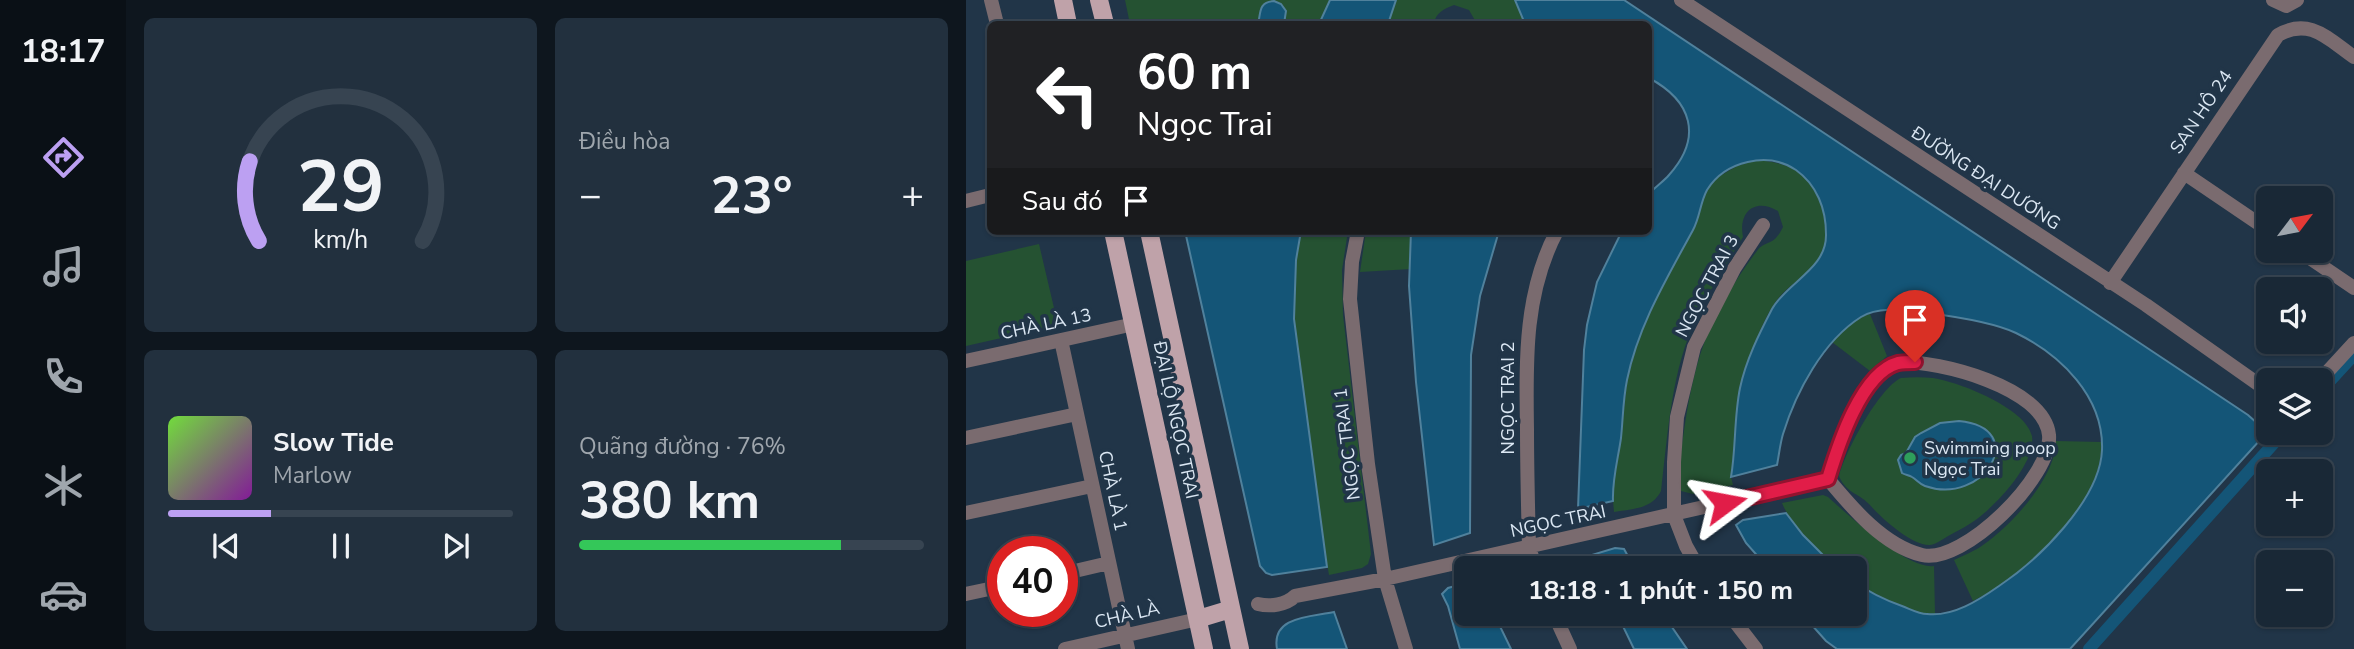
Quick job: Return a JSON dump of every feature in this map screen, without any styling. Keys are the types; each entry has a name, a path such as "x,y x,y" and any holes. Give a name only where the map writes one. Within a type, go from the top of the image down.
{"main road":[{"path":"1063,0 1067,21"},
{"path":"1099,0 1103,21"},
{"name":"ĐẠI LỘ NGỌC TRAI","path":"1114,235 1204,649"},
{"name":"ĐẠI LỘ NGỌC TRAI","path":"1150,235 1240,649"},
{"path":"1198,619 1231,610"}],"street":[{"path":"991,0 996,21"},
{"name":"ĐƯỜNG ĐẠI DƯƠNG","path":"1681,0 2146,305 2256,383"},
{"path":"2273,0 2286,6 2297,0"},
{"name":"SAN HÔ 24","path":"2110,283 2278,35 2293,28 2308,28 2354,57"},
{"path":"2184,173 2256,227"},
{"path":"966,201 987,196"},
{"name":"NGỌC TRAI 3","path":"1692,556 1674,515 1677,417 1694,347 1734,269 1763,225"},
{"name":"NGỌC TRAI 1","path":"1357,235 1352,262 1350,299 1368,464 1385,579 1406,649"},
{"name":"NGỌC TRAI 2","path":"1532,556 1529,547 1526,397 1528,328 1535,288 1555,235"},
{"path":"2311,263 2354,288"},
{"name":"CHÀ LÀ 13","path":"966,361 1134,324"},
{"name":"CHÀ LÀ 1","path":"1061,340 1127,642"},
{"path":"2331,368 2354,343"},
{"path":"1900,362 1931,364 1985,378 2031,406 2044,422 2049,435 2044,461 2012,504 1966,542 1936,556 1908,550 1878,531 1850,505 1828,479 1856,405 1883,372 1900,362"},
{"path":"966,439 1077,414"},
{"name":"NGỌC TRAI","path":"1231,610 1258,604 1265,598 1287,593 1295,596 1385,579 1828,479"},
{"path":"966,513 1092,486"},
{"path":"1078,570 1109,563"},
{"path":"966,594 987,589"},
{"name":"CHÀ LÀ","path":"1065,649 1127,642 1198,619"},
{"path":"1559,626 1570,649"},
{"path":"1738,626 1756,649"}],"green space":[{"path":"1125,0 1330,0 1320,21 1129,21"},
{"path":"1396,0 1515,0 1523,19 1475,21 1469,10 1454,5 1438,14 1435,21 1389,21"},
{"path":"1756,160 1794,169 1811,183 1822,205 1825,242 1823,252 1814,266 1777,299 1752,351 1740,398 1731,477 1733,485 1693,494 1681,491 1677,486 1691,390 1713,321 1760,247 1773,241 1783,227 1778,211 1762,206 1750,209 1746,214 1743,220 1743,237 1707,296 1688,337 1672,402 1661,491 1647,505 1614,512 1612,489 1627,381 1637,344 1671,267 1695,226 1708,188 1718,177 1737,166"},
{"path":"1300,235 1347,235 1342,270 1343,315 1371,554 1368,564 1362,568 1329,575 1318,511 1294,319 1296,260"},
{"path":"1365,235 1411,235 1411,269 1360,272"},
{"path":"1039,244 1058,325 966,346 966,261"},
{"path":"1870,314 1887,356 1870,371 1832,342 1849,325"},
{"path":"1901,378 1944,380 1990,398 2018,416 2032,436 2028,458 2004,493 1974,521 1930,545 1914,541 1897,530 1865,500 1849,490 1839,476 1848,452 1873,407 1892,384"},
{"path":"2056,441 2101,442 2100,460 2087,495 2050,544 2024,569 1973,601 1954,560 1994,537 2030,499 2049,470"},
{"path":"1823,495 1828,497 1894,551 1923,565 1934,566 1935,614 1904,608 1867,590 1867,556 1824,556 1792,522 1782,503"}],"water":[{"path":"1330,0 1396,0 1389,21 1320,21"},
{"path":"1515,0 1624,0 2248,415 2256,422 2256,444 2070,649 1837,649 1813,626 1867,626 1867,590 1914,611 1937,614 1974,602 2015,575 2064,527 2091,489 2099,469 2101,431 2088,395 2077,380 2049,353 2033,342 2007,329 1973,320 1885,310 1861,317 1847,327 1823,353 1795,401 1783,434 1777,465 1731,477 1738,399 1749,357 1772,309 1813,266 1825,246 1822,207 1810,183 1785,164 1760,160 1736,166 1725,172 1707,190 1695,225 1654,303 1632,360 1625,394 1613,501 1578,509 1584,350 1597,282 1620,235 1652,235 1652,191 1680,161 1689,134 1688,121 1675,98 1652,80 1652,21 1523,21"},
{"path":"1269,2 1281,4 1286,11 1284,21 1258,21 1263,6"},
{"path":"1186,235 1300,235 1296,260 1294,319 1327,567 1272,575 1260,566"},
{"path":"1411,235 1498,235 1480,296 1471,355 1470,533 1434,545 1416,382 1409,286"},
{"path":"1959,421 1981,427 1992,437 1995,450 1991,464 1981,477 1965,486 1946,490 1925,486 1902,473 1898,460 1906,453 1915,437 1940,423"},
{"path":"1786,513 1824,556 1758,556 1736,525 1743,520"},
{"path":"1615,548 1624,549 1628,556 1588,556"},
{"path":"1454,586 1454,626 1500,626 1511,649 1460,649 1442,594"},
{"path":"1334,612 1347,649 1277,649 1277,638 1286,624 1304,617"},
{"path":"1623,626 1671,626 1687,649 1634,649"}],"waterway":[{"path":"2333,378 2354,355"},
{"path":"2089,649 2272,445"}],"place":[{"name":"Swimming poop Ngọc Trai","path":"1910,458"}],"route":[{"path":"1725,503 1828,479 1838,447 1856,405 1866,390 1891,366 1900,362 1915,362"}]}
